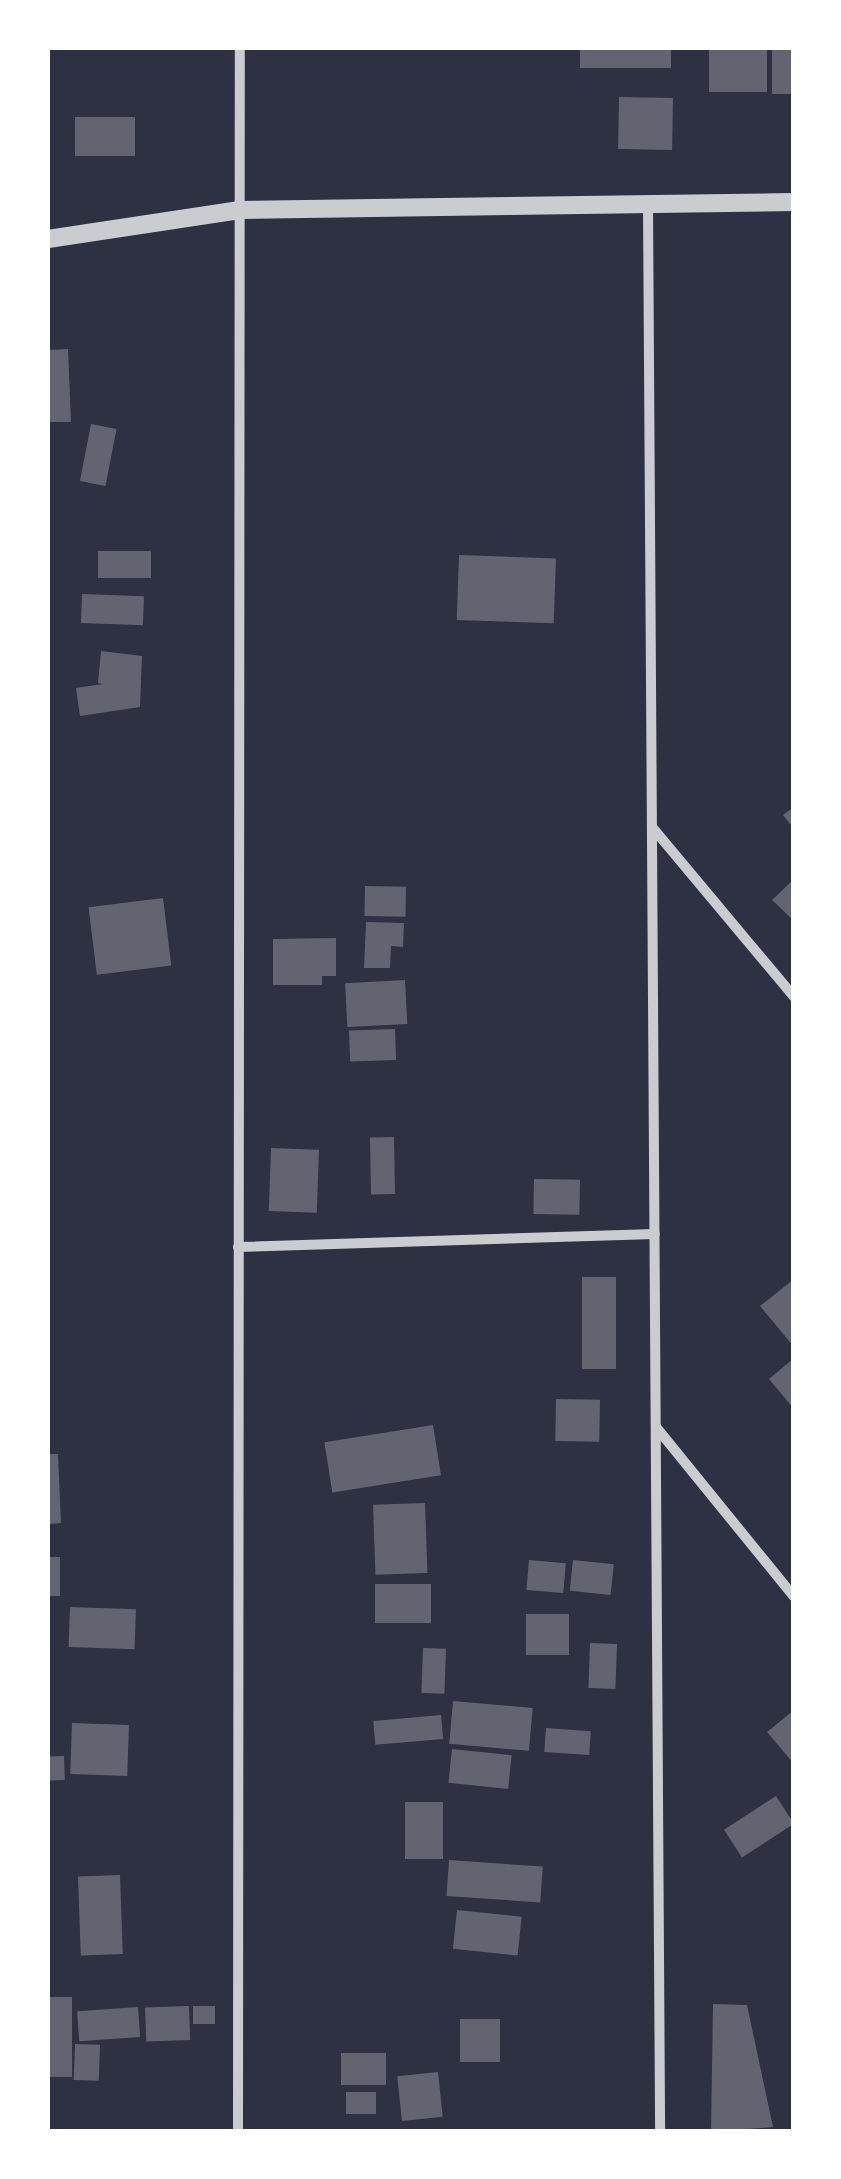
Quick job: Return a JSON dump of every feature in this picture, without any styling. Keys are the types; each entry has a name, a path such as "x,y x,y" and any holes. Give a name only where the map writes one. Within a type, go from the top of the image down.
{"street":[{"path":"238,2132 240,48"},
{"path":"48,239 240,210 794,202"},
{"path":"648,204 660,2132"},
{"path":"652,827 794,998"},
{"path":"238,1247 655,1234"},
{"path":"656,1426 794,1597"}],"building":[{"path":"580,48 671,48 671,68 580,68"},
{"path":"709,48 767,48 767,92 709,92"},
{"path":"772,48 794,48 794,94 772,94"},
{"path":"619,97 673,98 672,150 618,149"},
{"path":"75,117 135,117 135,156 75,156"},
{"path":"68,349 71,422 48,422 48,350"},
{"path":"91,424 117,429 105,486 80,481"},
{"path":"98,551 151,551 151,578 98,578"},
{"path":"459,555 556,558 554,623 457,620"},
{"path":"82,594 144,596 143,625 81,623"},
{"path":"101,651 142,656 140,707 80,716 76,688 103,684 98,683"},
{"path":"794,807 794,829 783,815"},
{"path":"794,879 794,921 772,900"},
{"path":"365,886 406,887 405,917 364,916"},
{"path":"163,898 171,965 97,975 89,907"},
{"path":"366,922 404,923 403,947 391,946 390,968 364,968"},
{"path":"336,938 336,976 322,976 322,985 273,985 273,939"},
{"path":"405,980 407,1024 347,1027 345,983"},
{"path":"395,1029 396,1060 350,1062 349,1031"},
{"path":"370,1137 394,1137 395,1194 371,1194"},
{"path":"271,1148 319,1150 317,1213 269,1211"},
{"path":"534,1179 580,1180 579,1215 533,1214"},
{"path":"582,1277 616,1277 616,1369 582,1369"},
{"path":"794,1279 794,1347 760,1306"},
{"path":"794,1358 794,1409 769,1379"},
{"path":"556,1399 600,1400 599,1442 555,1441"},
{"path":"433,1425 441,1475 332,1493 324,1442"},
{"path":"48,1454 58,1454 61,1523 48,1524"},
{"path":"425,1503 427,1573 375,1575 373,1505"},
{"path":"48,1557 60,1557 60,1596 48,1596"},
{"path":"529,1560 566,1563 563,1593 526,1590"},
{"path":"573,1560 614,1564 611,1595 570,1591"},
{"path":"375,1584 431,1584 431,1623 375,1623"},
{"path":"70,1607 136,1609 135,1649 69,1647"},
{"path":"526,1614 569,1614 569,1655 526,1655"},
{"path":"590,1643 617,1644 615,1689 588,1688"},
{"path":"423,1648 446,1649 444,1694 421,1693"},
{"path":"453,1701 533,1708 529,1751 449,1744"},
{"path":"794,1710 794,1764 767,1732"},
{"path":"441,1715 443,1739 375,1745 373,1721"},
{"path":"72,1723 129,1725 127,1776 70,1774"},
{"path":"546,1728 591,1731 589,1755 544,1752"},
{"path":"452,1749 512,1755 508,1789 448,1783"},
{"path":"64,1756 65,1780 49,1781 48,1757"},
{"path":"776,1796 794,1824 742,1857 724,1830"},
{"path":"405,1802 443,1802 443,1859 405,1859"},
{"path":"449,1860 543,1867 540,1902 446,1896"},
{"path":"120,1875 123,1954 81,1955 78,1876"},
{"path":"457,1910 522,1917 518,1956 453,1949"},
{"path":"48,1997 72,1997 72,2077 48,2077"},
{"path":"713,2004 747,2005 773,2127 711,2132"},
{"path":"189,2006 190,2040 146,2042 145,2008"},
{"path":"193,2006 215,2006 215,2024 193,2024"},
{"path":"138,2007 140,2037 79,2041 77,2011"},
{"path":"460,2019 500,2019 500,2062 460,2062"},
{"path":"75,2044 100,2045 99,2081 74,2080"},
{"path":"341,2053 386,2053 386,2085 341,2085"},
{"path":"438,2072 443,2117 402,2121 397,2076"},
{"path":"346,2092 376,2092 376,2114 346,2114"}]}
